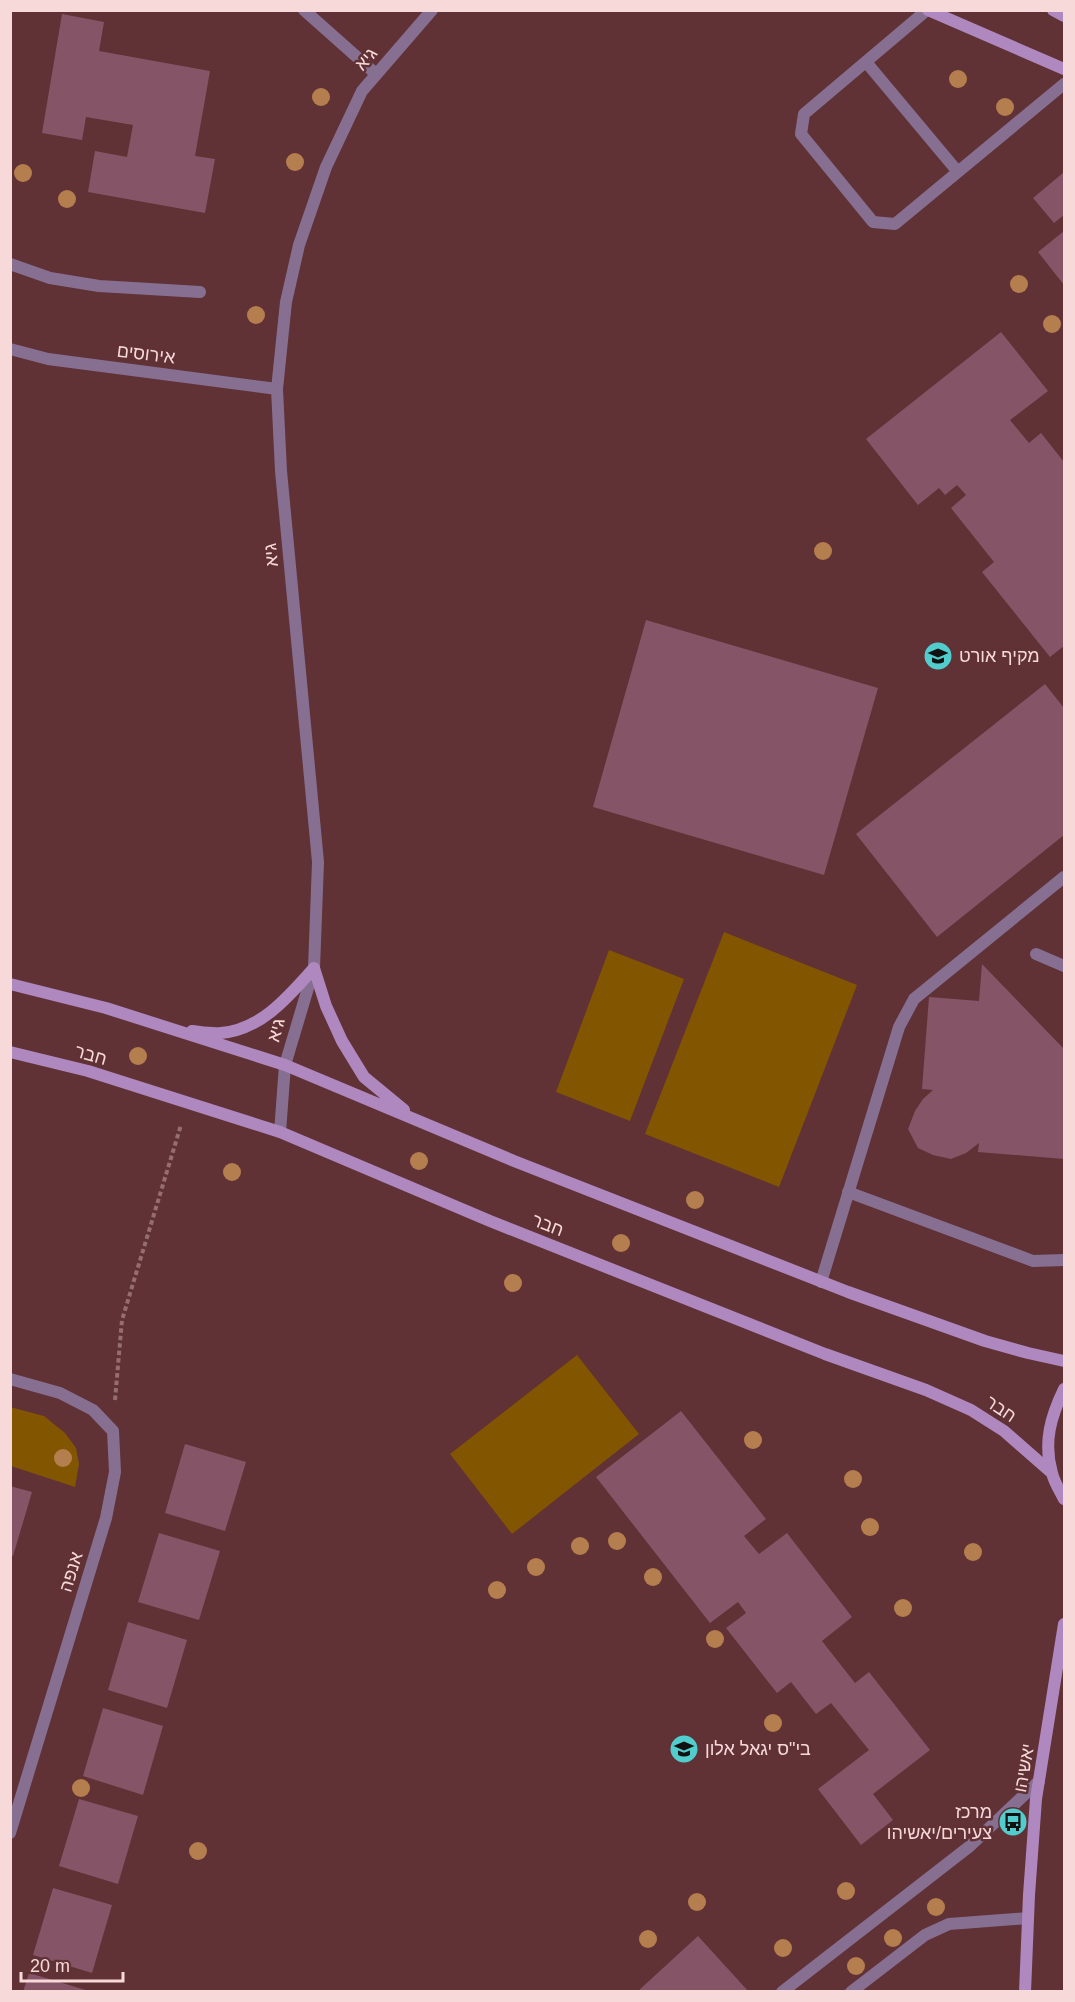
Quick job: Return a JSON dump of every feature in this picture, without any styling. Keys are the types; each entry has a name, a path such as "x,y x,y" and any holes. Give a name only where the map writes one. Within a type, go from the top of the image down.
{"street":[{"path":"304,10 376,74"},
{"name":"גיא","path":"280,1132 285,1065 314,968 318,862 281,471 277,389 286,302 299,245 326,167 362,91 432,10"},
{"path":"1065,69 927,10 804,114 801,134 873,222 895,224 1065,84"},
{"path":"1053,10 1065,16"},
{"path":"866,62 958,172"},
{"path":"10,264 50,278 99,286 200,292"},
{"name":"אירוסים","path":"10,349 48,359 277,389"},
{"path":"821,1282 899,1027 914,999 1065,877"},
{"path":"1036,954 1065,966"},
{"path":"172,1030 221,1033 254,1024 284,1001 314,968"},
{"path":"314,968 326,1006 342,1041 364,1077 416,1119"},
{"path":"10,984 106,1008 285,1065 514,1161 821,1282 959,1332 1028,1353 1065,1360"},
{"name":"חבר","path":"10,1052 88,1071 280,1132 490,1221 825,1354 926,1390 971,1410 1004,1431 1052,1473"},
{"path":"849,1192 1034,1261 1065,1260"},
{"path":"10,1379 60,1393 93,1410 113,1431"},
{"path":"1065,1389 1052,1414 1048,1444 1052,1473 1065,1499"},
{"name":"אנפה","path":"10,1833 106,1518 115,1472 113,1431"},
{"name":"יאשיהו","path":"1025,1992 1036,1799 1065,1624"},
{"path":"782,1992 970,1846 1040,1781"},
{"path":"851,1992 925,1935 949,1924 1028,1918"}],"path":[{"path":"113,1431 122,1320 188,1103"}],"shaded area":[{"path":"724,932 857,985 779,1187 645,1134"},
{"path":"609,950 684,979 630,1121 556,1092"},
{"path":"577,1355 639,1434 512,1534 450,1454"},
{"path":"10,1407 44,1416 65,1433 76,1448 79,1464 75,1487 11,1466"}],"building":[{"path":"62,14 104,22 99,51 210,71 195,156 215,159 205,213 88,192 95,151 127,157 133,125 86,117 82,140 42,133"},
{"path":"1064,172 1064,215 1054,223 1033,198"},
{"path":"1064,231 1064,285 1038,252"},
{"path":"1001,332 1048,391 1010,420 1029,443 1041,433 1064,462 1064,646 1050,657 982,572 994,562 951,508 966,495 957,485 945,495 939,488 918,505 866,439"},
{"path":"646,620 878,688 824,875 593,807"},
{"path":"1045,684 1064,708 1064,835 937,937 856,834"},
{"path":"982,964 1064,1049 1064,1159 978,1152 979,1143 966,1153 951,1159 933,1155 918,1148 908,1129 915,1111 933,1090 922,1089 929,997 979,1001"},
{"path":"681,1411 766,1519 744,1536 759,1554 787,1533 852,1617 822,1641 855,1683 869,1672 930,1750 873,1794 893,1820 861,1845 818,1789 869,1750 831,1703 816,1714 791,1682 777,1693 726,1628 746,1613 738,1602 710,1623 596,1477"},
{"path":"185,1444 246,1462 225,1531 165,1513"},
{"path":"10,1486 32,1492 13,1556 10,1555"},
{"path":"159,1533 220,1551 199,1620 138,1602"},
{"path":"128,1622 187,1640 167,1708 108,1690"},
{"path":"103,1708 163,1726 143,1795 83,1776"},
{"path":"79,1799 138,1816 118,1884 59,1866"},
{"path":"53,1888 112,1905 92,1973 33,1955"},
{"path":"698,1936 749,1992 637,1992"},
{"path":"29,1973 89,1991 89,1992 23,1992"}],"place":[{"name":"מקיף אורט","path":"938,656"},
{"name":"בי\"ס יגאל אלון","path":"684,1749"},
{"name":"מרכז צעירים/יאשיהו","path":"1013,1822"}]}
